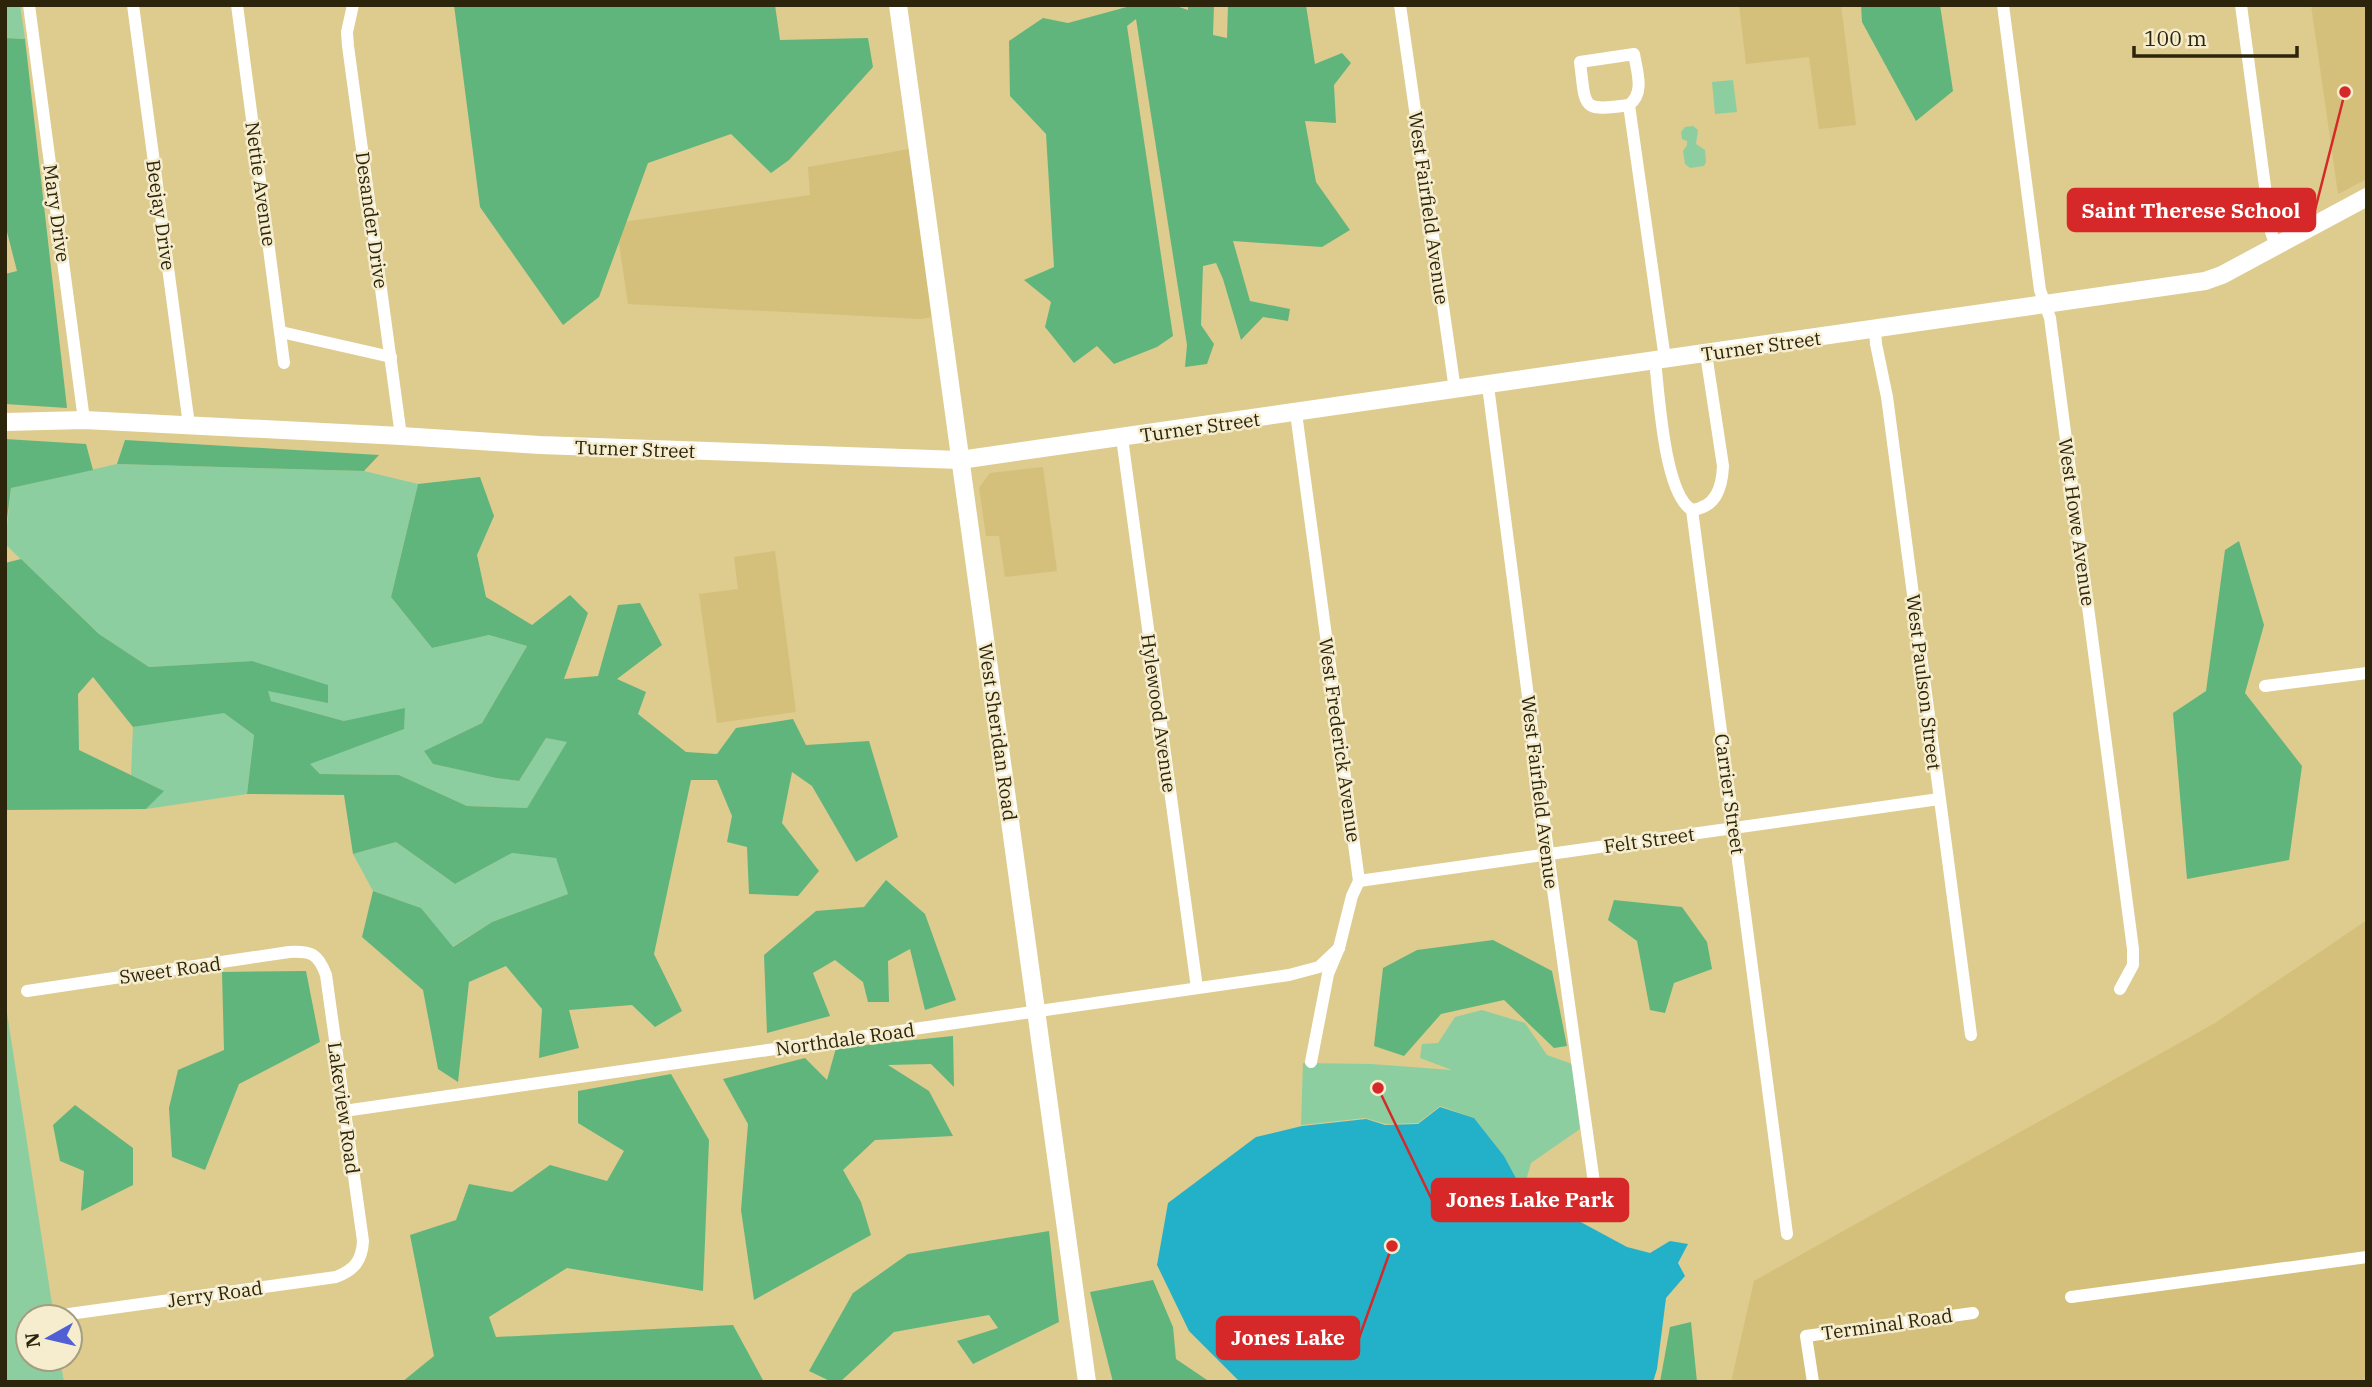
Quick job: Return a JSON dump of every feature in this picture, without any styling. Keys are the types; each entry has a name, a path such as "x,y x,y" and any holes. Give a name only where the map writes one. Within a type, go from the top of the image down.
{"street":[{"name":"Mary Drive","path":"29,5 85,420"},
{"name":"Beejay Drive","path":"133,5 189,425"},
{"name":"Nettie Avenue","path":"237,5 284,363"},
{"name":"Desander Drive","path":"353,5 347,32 348,46 401,436"},
{"name":"West Sheridan Road","path":"898,5 1087,1382"},
{"name":"West Fairfield Avenue","path":"1400,5 1455,390"},
{"name":"West Howe Avenue","path":"2003,5 2040,290 2051,332 2133,949 2133,965 2120,989"},
{"path":"2241,5 2271,232 2276,246"},
{"path":"1634,54 1639,90 1637,99 1629,105 1600,109 1588,104 1580,62 1634,54"},
{"name":"Carrier Street","path":"1629,105 1660,360 1670,471 1677,492 1685,506 1692,510 1787,1234"},
{"name":"Turner Street","path":"5,422 85,420 562,446 960,460 2205,281 2222,275 2367,197"},
{"name":"West Paulson Street","path":"1875,330 1887,397 1971,1035"},
{"path":"281,332 391,357"},
{"path":"1692,510 1701,509 1711,503 1722,481 1723,466 1706,354"},
{"name":"West Fairfield Avenue","path":"1488,386 1596,1197"},
{"name":"West Frederick Avenue","path":"1296,413 1359,881 1352,895 1339,948 1328,975 1311,1062"},
{"name":"Hylewood Avenue","path":"1122,438 1197,988"},
{"path":"2265,687 2367,673"},
{"name":"Felt Street","path":"1359,881 1939,799"},
{"name":"Northdale Road","path":"344,1111 1305,972 1319,967 1339,948"},
{"name":"Sweet Road","path":"27,992 289,952 314,954"},
{"name":"Lakeview Road","path":"314,954 326,975 363,1241 362,1254 357,1264"},
{"path":"2071,1297 2367,1257"},
{"name":"Jerry Road","path":"84,1312 336,1277 357,1264"},
{"name":"Terminal Road","path":"1812,1382 1806,1336 1973,1313"}],"shaded area":[{"path":"1739,5 1841,5 1856,125 1819,129 1809,57 1746,64"},
{"path":"2311,5 2367,5 2367,179 2338,194"},
{"path":"909,149 932,317 921,319 628,304 616,223 810,195 808,167"},
{"path":"1043,467 1057,571 1005,577 999,536 986,536 979,488 990,473"},
{"path":"775,551 796,712 717,723 699,594 738,589 734,557"},
{"path":"2367,920 2367,1382 1731,1382 1754,1281 2215,1023"}],"green space":[{"path":"5,5 20,5 25,39 5,38"},
{"path":"454,5 775,5 780,40 868,38 873,67 789,160 771,173 731,134 648,163 599,297 563,325 480,207"},
{"path":"1134,5 1173,5 1188,10 1188,5 1214,5 1213,35 1227,38 1228,5 1306,5 1315,64 1342,53 1351,63 1334,85 1336,123 1305,121 1316,182 1350,230 1322,247 1233,241 1250,301 1290,309 1288,321 1263,317 1241,340 1216,263 1203,266 1201,325 1214,344 1207,364 1185,367 1187,345 1136,19 1127,26 1173,336 1157,347 1114,364 1097,346 1074,363 1045,327 1051,302 1024,280 1054,267 1046,134 1010,96 1009,41 1043,18 1068,23"},
{"path":"1861,5 1940,5 1953,91 1916,121 1862,22"},
{"path":"5,38 25,39 67,408 5,404 5,274 17,271 5,224"},
{"path":"1733,80 1737,112 1715,114 1712,82"},
{"path":"1693,126 1698,130 1696,144 1705,150 1706,162 1704,166 1690,168 1685,164 1683,151 1687,141 1682,139 1681,132 1685,127"},
{"path":"5,439 86,444 93,470 11,488 5,535"},
{"path":"125,440 379,455 364,471 117,464"},
{"path":"117,464 364,471 418,484 391,597 432,648 489,635 527,646 482,723 424,751 433,764 519,781 546,738 568,742 527,808 467,806 399,775 320,774 309,764 329,756 344,721 271,701 252,661 149,667 99,634 5,544 11,488"},
{"path":"480,477 494,516 477,555 486,597 532,625 570,595 588,613 564,679 598,676 618,605 640,603 662,645 617,679 646,692 638,714 686,752 717,754 736,728 793,719 806,745 869,741 898,837 856,862 812,786 792,772 782,823 819,871 798,896 749,894 747,847 727,842 732,816 717,780 691,780 654,954 682,1011 655,1027 632,1005 569,1010 579,1048 539,1058 542,1009 506,966 469,982 458,1082 438,1069 423,990 362,937 373,891 421,908 453,947 492,922 568,894 556,858 512,853 455,884 396,842 353,854 344,795 247,794 254,735 224,713 133,727 93,677 78,694 79,750 164,791 146,809 5,810 5,563 21,559 99,634 149,667 252,661 328,685 328,703 268,691 271,701 344,721 405,708 404,729 310,764 320,774 399,775 467,806 527,808 567,742 546,738 519,781 433,764 424,751 482,723 527,646 489,635 432,648 391,597 418,484"},
{"path":"2239,541 2264,625 2245,693 2302,766 2289,860 2187,879 2173,713 2206,691 2225,550"},
{"path":"223,712 254,735 247,794 146,809 163,791 131,775 133,727"},
{"path":"396,842 455,884 512,853 556,857 568,894 492,922 452,947 421,908 373,891 353,854"},
{"path":"886,880 925,914 956,1000 925,1010 910,949 888,961 889,1002 868,1002 863,982 835,960 813,973 830,1016 767,1033 764,955 816,911 864,907"},
{"path":"1614,900 1682,907 1707,942 1712,969 1674,983 1665,1013 1650,1010 1637,941 1608,920"},
{"path":"1493,940 1552,971 1567,1046 1554,1048 1504,1000 1441,1014 1404,1056 1374,1046 1383,968 1417,950"},
{"path":"306,971 320,1042 239,1084 205,1170 172,1157 169,1108 178,1070 224,1050 222,972"},
{"path":"5,1000 52,1303 14,1303 14,1373 62,1373 64,1382 5,1382"},
{"path":"1482,1010 1525,1023 1547,1055 1572,1064 1580,1129 1531,1163 1523,1191 1504,1156 1474,1118 1440,1106 1418,1123 1386,1124 1365,1118 1301,1125 1303,1063 1371,1064 1452,1070 1420,1058 1422,1044 1438,1043 1455,1017"},
{"path":"953,1036 954,1087 931,1064 888,1065 929,1091 953,1136 875,1140 843,1170 861,1202 871,1235 754,1300 741,1210 748,1124 723,1079 805,1058 827,1080 836,1048"},
{"path":"671,1074 709,1140 703,1291 567,1268 489,1317 496,1337 733,1325 764,1382 402,1382 434,1356 410,1235 456,1220 469,1184 512,1192 550,1165 607,1181 624,1151 578,1123 578,1091"},
{"path":"75,1105 133,1148 133,1185 81,1211 84,1171 60,1161 53,1125"},
{"path":"1049,1231 1059,1322 973,1364 957,1341 998,1328 989,1315 894,1332 840,1382 832,1382 809,1371 853,1293 908,1254"},
{"path":"1153,1280 1173,1327 1176,1359 1210,1382 1113,1382 1090,1292"},
{"path":"1691,1322 1697,1382 1660,1382 1670,1327"}],"water":[{"path":"1440,1107 1474,1118 1504,1156 1523,1191 1627,1247 1650,1253 1670,1241 1688,1244 1678,1263 1685,1276 1666,1298 1653,1382 1240,1382 1189,1331 1157,1265 1168,1203 1256,1137 1302,1126 1366,1119 1385,1125 1418,1124"}],"place":[{"name":"Saint Therese School","path":"2345,92"},
{"name":"Jones Lake Park","path":"1378,1088"},
{"name":"Jones Lake","path":"1392,1246"}]}
